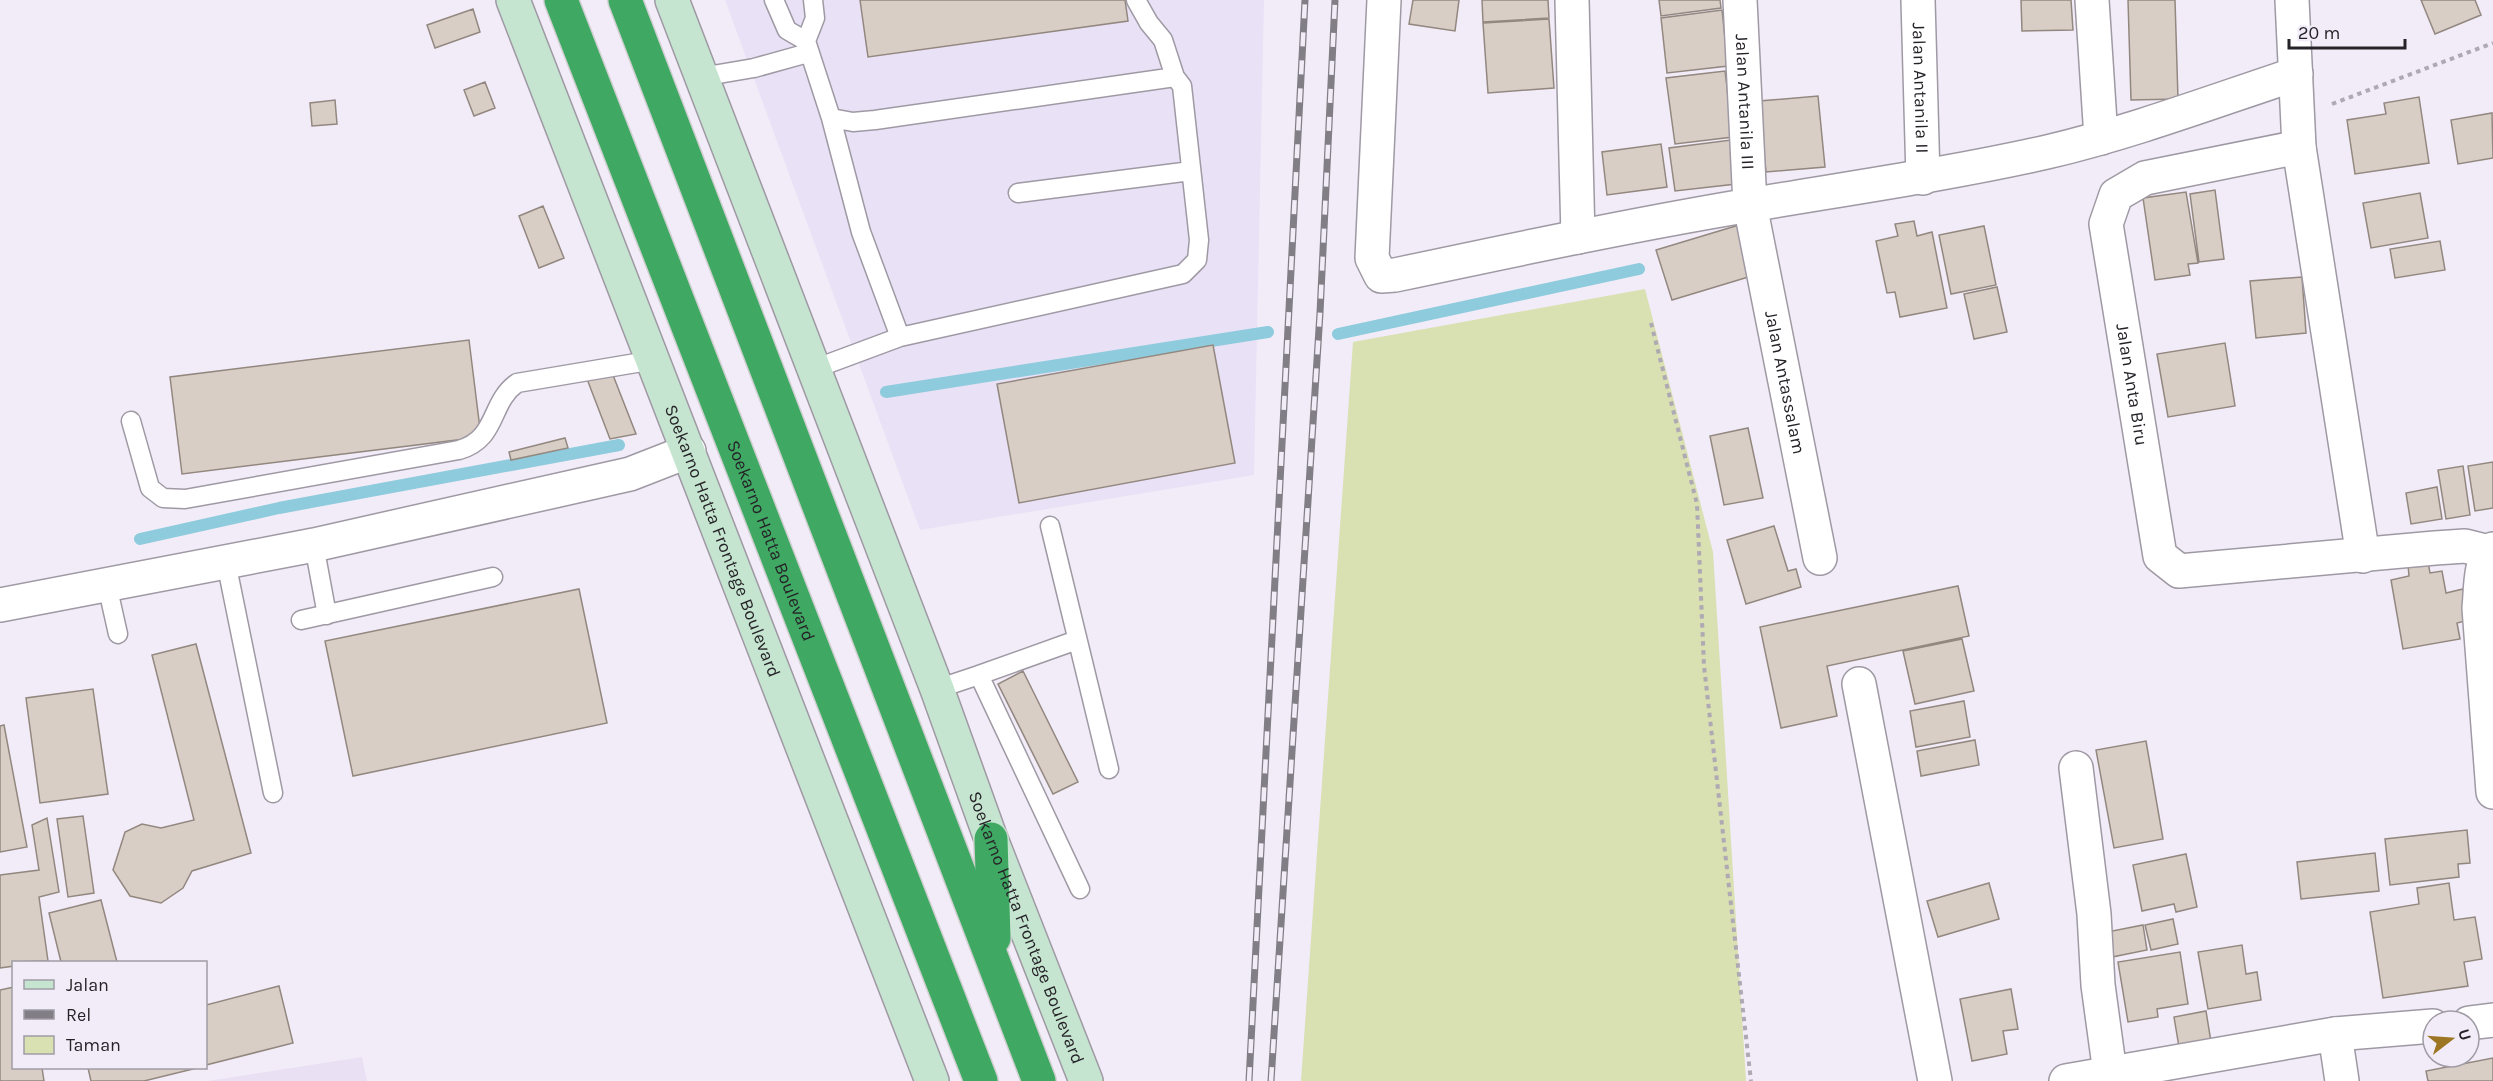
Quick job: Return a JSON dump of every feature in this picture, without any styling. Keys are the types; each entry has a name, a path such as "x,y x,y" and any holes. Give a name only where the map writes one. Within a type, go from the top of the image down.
{"highway":[{"name":"Soekarno Hatta Boulevard","path":"561,0 981,1081"},
{"path":"625,0 1039,1081"},
{"path":"991,839 994,964"}],"main road":[{"name":"Soekarno Hatta Frontage Boulevard","path":"513,0 932,1081"},
{"name":"Soekarno Hatta Frontage Boulevard","path":"672,0 937,689 991,839 1086,1081"}],"street":[{"path":"1384,0 1372,258 1381,276 1750,205 1923,178 2101,138 2296,74"},
{"path":"1572,0 1578,237"},
{"name":"Jalan Antanila III","path":"1740,0 1750,205"},
{"name":"Jalan Antanila II","path":"1918,0 1923,178"},
{"path":"2092,0 2101,138"},
{"path":"2292,0 2298,132 2362,556"},
{"name":"Jalan Anta Biru","path":"2298,132 2145,178 2116,195 2106,224 2160,556 2179,571 2465,546 2491,551"},
{"name":"Jalan Antassalam","path":"1750,205 1820,558"},
{"path":"0,605 314,545 630,474 689,451"},
{"path":"2491,551 2482,577 2480,608 2493,792"},
{"path":"1859,684 1935,1081"},
{"path":"2076,768 2110,1073"},
{"path":"2066,1081 2335,1035 2421,1027"},
{"path":"2335,1035 2342,1081"}],"lane":[{"path":"774,0 787,30 807,47 831,118 861,232 900,338"},
{"path":"807,47 815,18 813,0"},
{"path":"814,369 900,338 1183,274 1197,260 1199,240 1182,86 1175,77 1163,40 1149,23 1136,0"},
{"path":"701,77 754,68 807,47"},
{"path":"831,118 853,122 875,120 1175,77"},
{"path":"1018,193 1191,171"},
{"path":"131,421 150,488 163,498 185,500 473,446 484,437 507,390 517,383 654,360"},
{"path":"1050,526 1109,769"},
{"path":"314,545 327,615"},
{"path":"226,562 273,793"},
{"path":"301,621 493,577"},
{"path":"107,585 118,634"},
{"path":"937,689 1077,640"},
{"path":"979,675 1080,889"}],"path":[{"path":"2298,132 2493,43"},
{"path":"1652,323 1697,504 1704,666 1751,1081"}],"shaded area":[{"path":"725,0 1264,0 1254,475 920,530"},
{"path":"362,1057 367,1081 208,1081"}],"green space":[{"path":"1645,289 1713,552 1746,1081 1301,1081 1353,342"}],"building":[{"path":"860,0 1125,0 1128,21 868,57"},
{"path":"1413,0 1459,0 1455,31 1409,24"},
{"path":"1482,0 1548,0 1549,18 1483,22"},
{"path":"1659,0 1720,0 1721,8 1661,16"},
{"path":"2021,0 2071,0 2073,30 2022,31"},
{"path":"2128,0 2175,0 2178,99 2131,100"},
{"path":"2421,0 2475,0 2481,15 2435,34"},
{"path":"473,9 480,32 435,48 427,25"},
{"path":"1722,10 1728,66 1667,73 1661,18"},
{"path":"1549,19 1554,88 1488,93 1483,23"},
{"path":"1725,71 1733,137 1675,144 1666,78"},
{"path":"485,82 495,108 474,116 464,90"},
{"path":"1818,96 1825,167 1766,172 1759,101"},
{"path":"2419,97 2429,163 2355,174 2347,120 2386,114 2384,103"},
{"path":"335,100 337,124 312,126 310,103"},
{"path":"2492,113 2493,158 2458,164 2451,120"},
{"path":"1731,140 1736,184 1675,191 1669,148"},
{"path":"1661,144 1667,187 1607,195 1602,152"},
{"path":"2215,190 2224,259 2199,262 2190,194"},
{"path":"2186,192 2198,263 2188,264 2190,275 2155,280 2143,198"},
{"path":"2420,193 2428,238 2371,248 2363,203"},
{"path":"543,206 564,258 539,268 519,216"},
{"path":"1914,221 1917,236 1932,232 1947,308 1900,317 1895,292 1887,293 1876,241 1898,236 1895,224"},
{"path":"1739,225 1755,275 1672,300 1656,250"},
{"path":"1984,226 1996,285 1951,294 1939,235"},
{"path":"2440,241 2445,270 2395,278 2390,249"},
{"path":"2302,277 2306,333 2256,338 2250,281"},
{"path":"1997,287 2007,332 1974,339 1964,294"},
{"path":"469,340 481,437 182,474 170,377"},
{"path":"2225,343 2235,406 2168,417 2157,354"},
{"path":"1213,345 1235,463 1019,503 997,384"},
{"path":"611,370 636,434 610,439 587,379"},
{"path":"1748,428 1763,498 1724,505 1710,436"},
{"path":"565,438 568,448 511,460 509,452"},
{"path":"2493,462 2493,508 2475,511 2468,466"},
{"path":"2463,466 2470,515 2446,519 2438,470"},
{"path":"2437,487 2442,519 2411,524 2406,493"},
{"path":"1774,526 1788,571 1796,569 1801,587 1746,604 1727,540"},
{"path":"2428,562 2430,573 2442,571 2446,593 2463,589 2469,620 2457,623 2460,639 2403,649 2391,580 2409,576 2408,565"},
{"path":"1958,586 1969,636 1827,666 1837,716 1781,728 1760,627"},
{"path":"579,589 607,723 353,776 325,641"},
{"path":"1962,639 1974,691 1915,704 1903,651"},
{"path":"196,644 251,853 192,871 183,888 161,903 130,896 113,870 125,832 142,824 161,828 194,820 152,655"},
{"path":"1023,671 1078,782 1053,794 998,684"},
{"path":"93,689 108,794 40,803 26,698"},
{"path":"1964,701 1970,737 1916,747 1910,711"},
{"path":"4,725 27,847 0,852 0,726"},
{"path":"1975,740 1979,765 1921,776 1917,751"},
{"path":"2146,741 2163,839 2114,848 2096,750"},
{"path":"83,816 94,893 68,897 57,819"},
{"path":"47,818 59,892 39,897 48,961 12,961 12,966 0,968 0,875 39,870 32,825"},
{"path":"2467,830 2470,863 2458,864 2459,877 2390,885 2385,839"},
{"path":"2375,853 2379,891 2301,899 2297,862"},
{"path":"2186,854 2197,907 2176,912 2174,904 2142,911 2133,865"},
{"path":"1989,883 1999,919 1938,937 1927,901"},
{"path":"2449,883 2454,920 2475,917 2482,959 2464,962 2468,986 2383,998 2370,912 2419,904 2417,888"},
{"path":"101,900 117,961 61,961 49,913"},
{"path":"2173,919 2178,944 2151,950 2145,925"},
{"path":"2143,925 2147,950 2112,957 2107,932"},
{"path":"2242,945 2246,974 2257,972 2261,1000 2208,1009 2198,952"},
{"path":"2180,952 2188,1004 2157,1009 2158,1017 2128,1022 2118,962"},
{"path":"279,986 293,1043 207,1065 207,1005"},
{"path":"12,987 12,1069 42,1069 44,1081 0,1081 0,990"},
{"path":"2011,989 2018,1029 2003,1031 2007,1054 1972,1061 1960,999"},
{"path":"2206,1011 2212,1048 2180,1053 2174,1017"},
{"path":"2493,1058 2493,1081 2428,1081 2426,1071 2481,1069 2481,1060"},
{"path":"88,1069 193,1069 144,1081 91,1081"}],"waterway":[{"path":"1338,334 1639,269"},
{"path":"886,392 1268,332"},
{"path":"140,539 279,508 619,445"}],"railway":[{"path":"1249,1081 1305,0"},
{"path":"1271,1081 1320,313 1335,0"}]}
